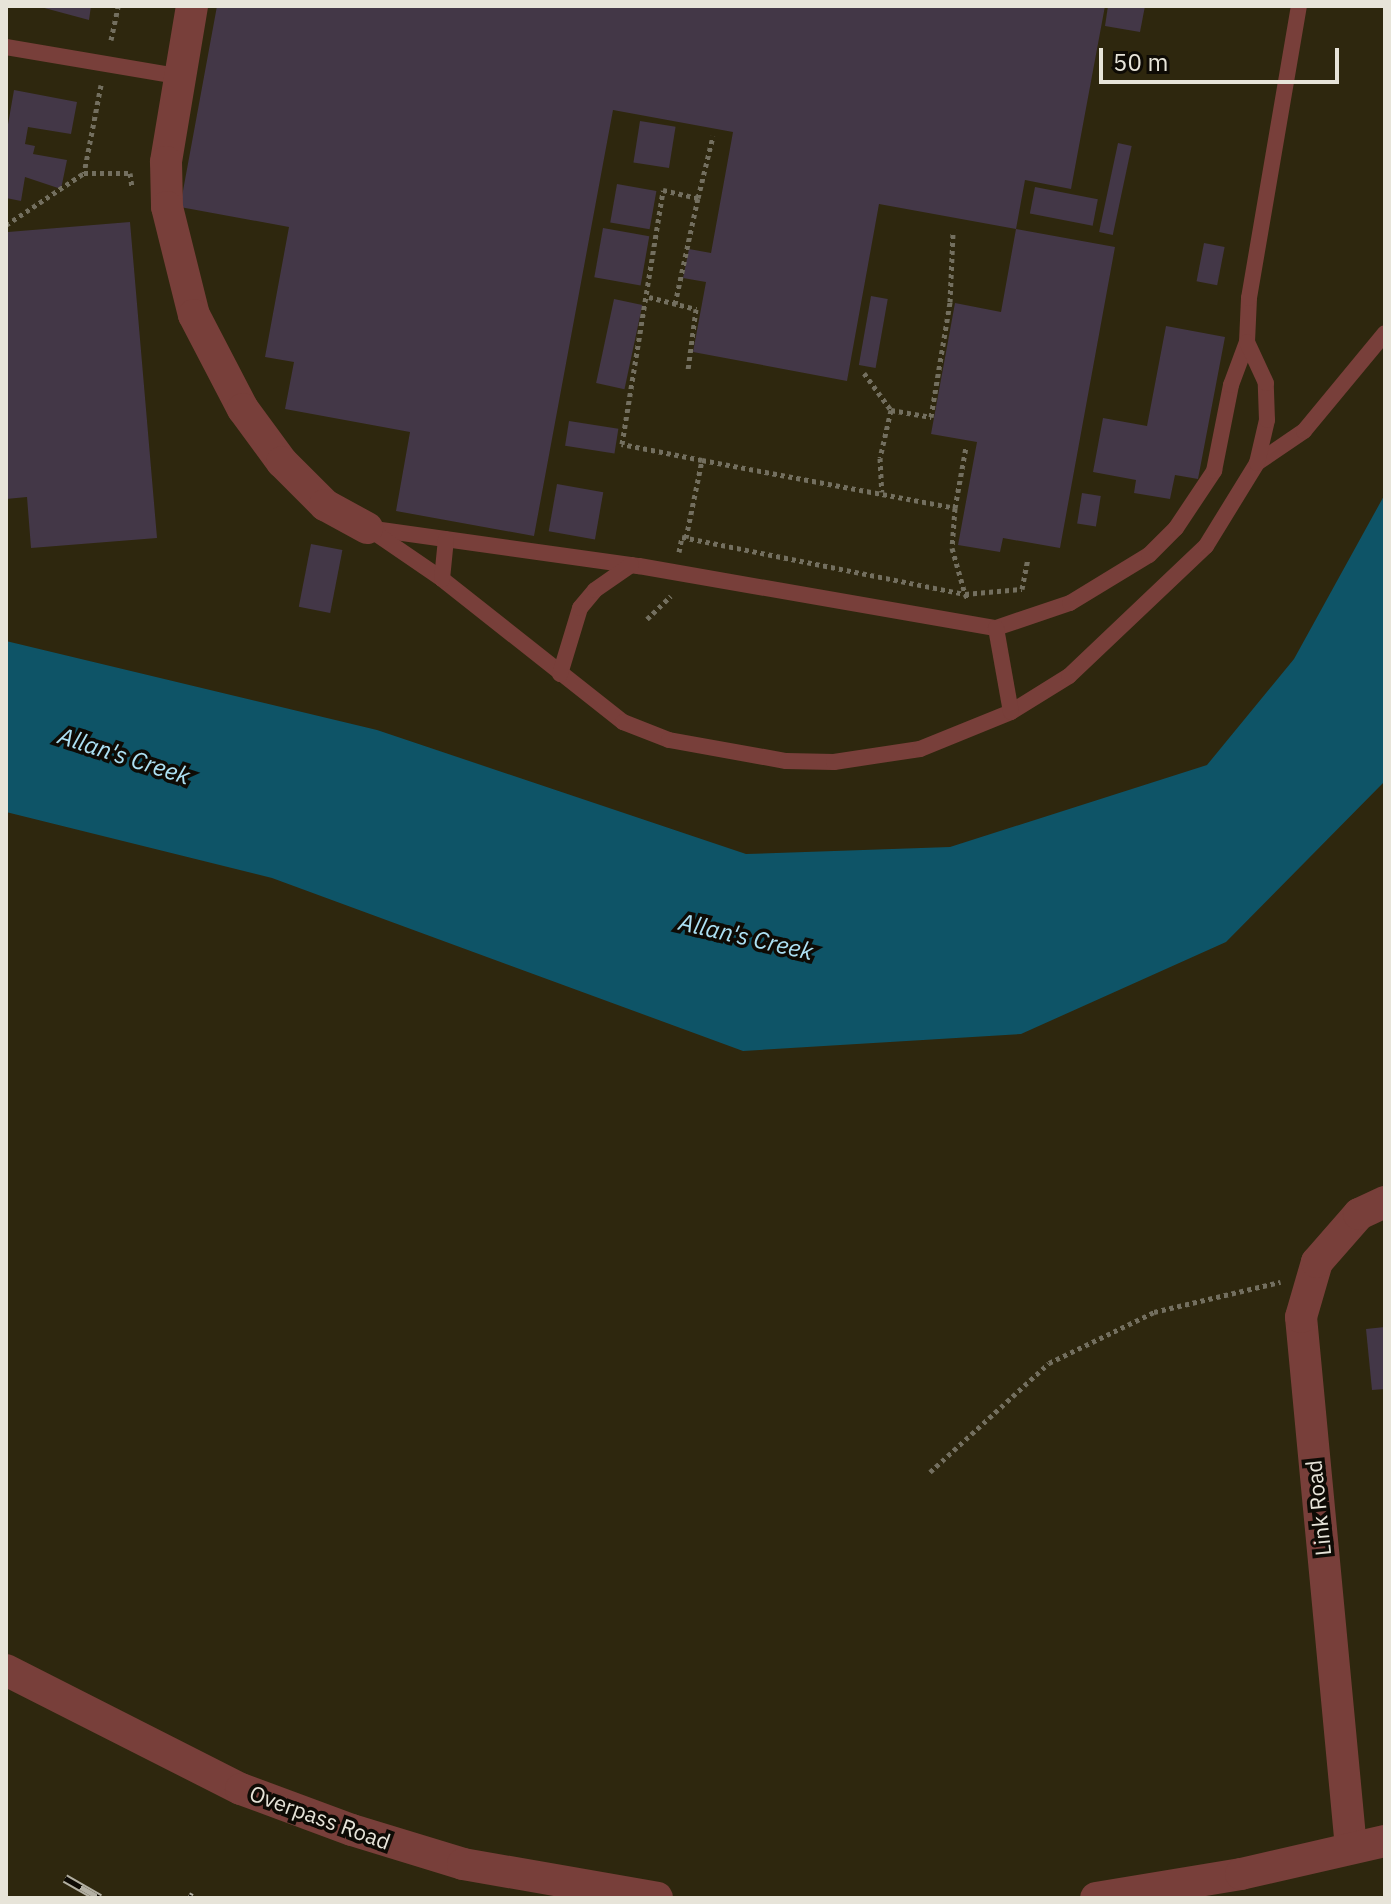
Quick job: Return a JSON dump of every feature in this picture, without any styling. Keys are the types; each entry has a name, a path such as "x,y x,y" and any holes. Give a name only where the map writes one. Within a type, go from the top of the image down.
{"street":[{"path":"192,6 166,162 167,207 194,315 243,409 282,462 325,505 367,528"},
{"name":"Link Road","path":"1351,1848 1302,1347 1305,1291 1312,1275 1342,1231 1359,1214 1385,1202"},
{"name":"Overpass Road","path":"6,1670 241,1789 352,1830 463,1864 657,1898"},
{"path":"1096,1898 1385,1841"}],"lane":[{"path":"367,528 631,565 996,628 1070,603 1149,555 1176,528 1214,471 1231,385 1247,342 1249,298 1299,6"},
{"path":"6,47 178,76"},
{"path":"1257,463 1304,431 1385,333"},
{"path":"367,528 442,579 623,722 669,740 786,761 834,762 920,749 1011,712 1069,676 1170,585 1206,546 1257,463 1267,420 1266,383 1247,342"},
{"path":"442,579 446,539"},
{"path":"560,674 580,608 595,590 631,565"},
{"path":"996,628 1011,712"}],"path":[{"path":"84,173 118,6"},
{"path":"675,304 713,136"},
{"path":"6,225 84,173 130,173 134,202"},
{"path":"698,198 663,190 649,297 622,444 955,508"},
{"path":"864,373 891,410 931,417 950,302 953,233"},
{"path":"649,297 696,309 688,370"},
{"path":"882,492 880,458 891,410"},
{"path":"966,447 955,508 952,548 965,594 973,607"},
{"path":"686,538 702,460"},
{"path":"677,564 682,537 965,594 1022,589 1028,559"},
{"path":"930,1472 1049,1363 1154,1312 1312,1275"}],"shaded area":[{"path":"6,6 1385,6 1385,1898 6,1898"}],"water":[{"name":"Allan's Creek","path":"1385,494 1385,781 1226,942 1021,1034 743,1051 272,878 6,812 6,641 377,730 746,854 950,847 1207,765 1294,659"}],"building":[{"path":"37,6 91,6 89,20"},
{"path":"217,6 1105,6 1071,189 1025,180 1016,229 879,204 847,381 693,352 706,282 683,278 689,249 711,253 733,132 613,110 534,536 396,511 410,432 285,409 294,362 265,357 289,227 180,207"},
{"path":"1108,6 1145,6 1140,32 1105,26"},
{"path":"14,90 77,102 71,134 28,127 25,144 35,146 33,154 67,160 61,189 25,177 21,201 6,198 6,136"},
{"path":"640,121 676,127 669,168 633,162"},
{"path":"1118,143 1132,146 1113,235 1099,232"},
{"path":"617,184 656,191 650,229 610,222"},
{"path":"1035,187 1098,199 1093,226 1030,214"},
{"path":"130,222 157,538 31,548 27,497 6,499 8,232"},
{"path":"603,228 649,236 641,285 594,277"},
{"path":"1016,229 1115,247 1060,548 1003,538 1000,552 958,545 977,442 931,434 955,303 1001,312"},
{"path":"1204,243 1225,247 1217,285 1197,281"},
{"path":"871,296 888,299 876,368 859,365"},
{"path":"614,299 642,305 624,389 596,383"},
{"path":"1166,326 1225,337 1198,479 1175,475 1170,499 1134,493 1136,480 1093,472 1103,418 1147,426"},
{"path":"569,421 618,429 614,454 565,446"},
{"path":"557,484 603,492 595,539 549,531"},
{"path":"1082,493 1101,496 1096,527 1077,524"},
{"path":"311,544 342,550 330,613 299,607"},
{"path":"1385,1327 1385,1389 1372,1390 1366,1329"}],"railway":[{"path":"65,1878 100,1898"},
{"path":"188,1896 192,1898"}]}
